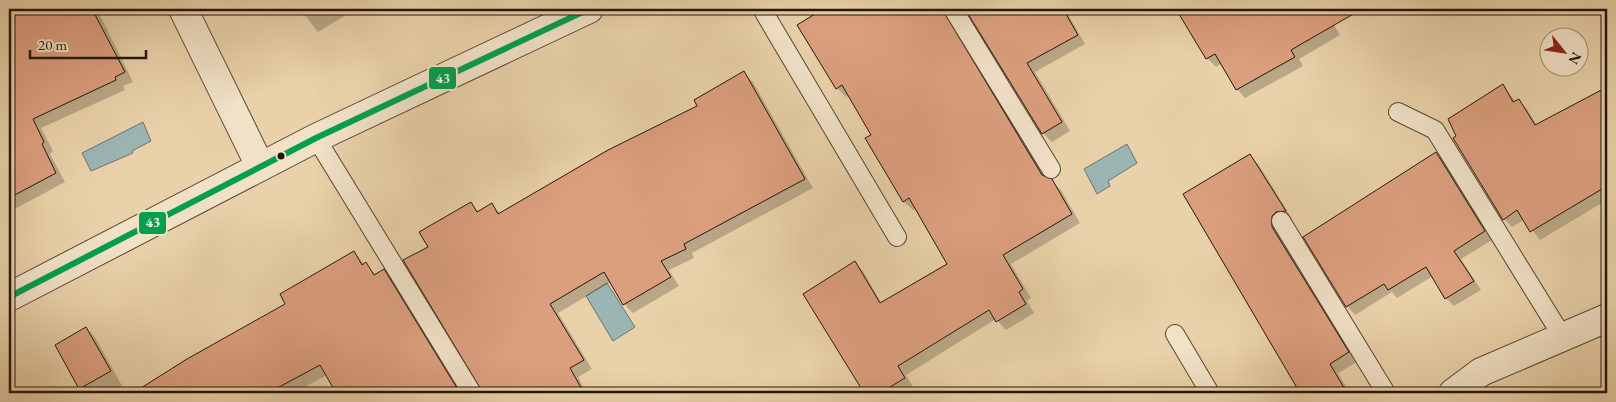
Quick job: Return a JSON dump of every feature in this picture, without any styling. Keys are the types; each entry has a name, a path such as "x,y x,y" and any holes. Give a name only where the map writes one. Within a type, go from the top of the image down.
{"street":[{"path":"182,9 260,166"},
{"path":"9,296 316,138 589,9"},
{"path":"1453,393 1481,372 1607,318"}],"lane":[{"path":"762,9 897,237"},
{"path":"953,9 1051,169"},
{"path":"1398,112 1435,130 1562,336"},
{"path":"316,138 472,393"},
{"path":"1281,221 1386,393"},
{"path":"1175,334 1210,393"}],"water":[{"path":"143,122 151,141 132,151 133,153 91,171 82,153"},
{"path":"1127,144 1137,163 1108,181 1110,186 1097,194 1084,169"},
{"path":"607,283 635,327 613,341 586,296"}],"building":[{"path":"9,9 92,9 125,72 115,77 116,80 33,119 44,142 42,144 56,173 9,198"},
{"path":"823,9 942,9 1042,175 1052,179 1072,214 1003,255 1023,289 1019,292 1026,304 996,322 989,310 898,366 905,378 880,393 864,393 803,294 855,261 880,303 947,264 909,198 903,202 865,138 871,135 842,85 836,89 797,25"},
{"path":"965,9 1063,9 1078,35 1027,63 1062,122 1042,134"},
{"path":"1176,9 1362,9 1291,50 1295,57 1236,90 1215,54 1206,59"},
{"path":"744,71 805,179 684,244 686,249 661,261 671,277 623,305 604,272 550,304 584,360 570,368 584,393 483,393 403,260 428,247 419,232 471,202 477,212 492,203 498,214 608,150 697,106 694,100"},
{"path":"1503,84 1513,102 1519,99 1535,125 1607,87 1607,186 1530,232 1517,210 1503,220 1453,138 1456,136 1448,119"},
{"path":"1436,152 1485,231 1454,251 1474,281 1445,299 1426,267 1388,290 1384,284 1346,307 1303,237"},
{"path":"1250,154 1286,211 1276,212 1272,216 1272,227 1349,352 1330,364 1347,393 1300,393 1183,194"},
{"path":"354,251 362,265 366,262 374,275 384,269 460,393 336,393 320,365 268,393 133,393 187,359 285,304 280,294"},
{"path":"86,327 111,371 79,389 55,345"}],"transit line":[{"name":"43","path":"9,297 316,138 589,9"}]}
